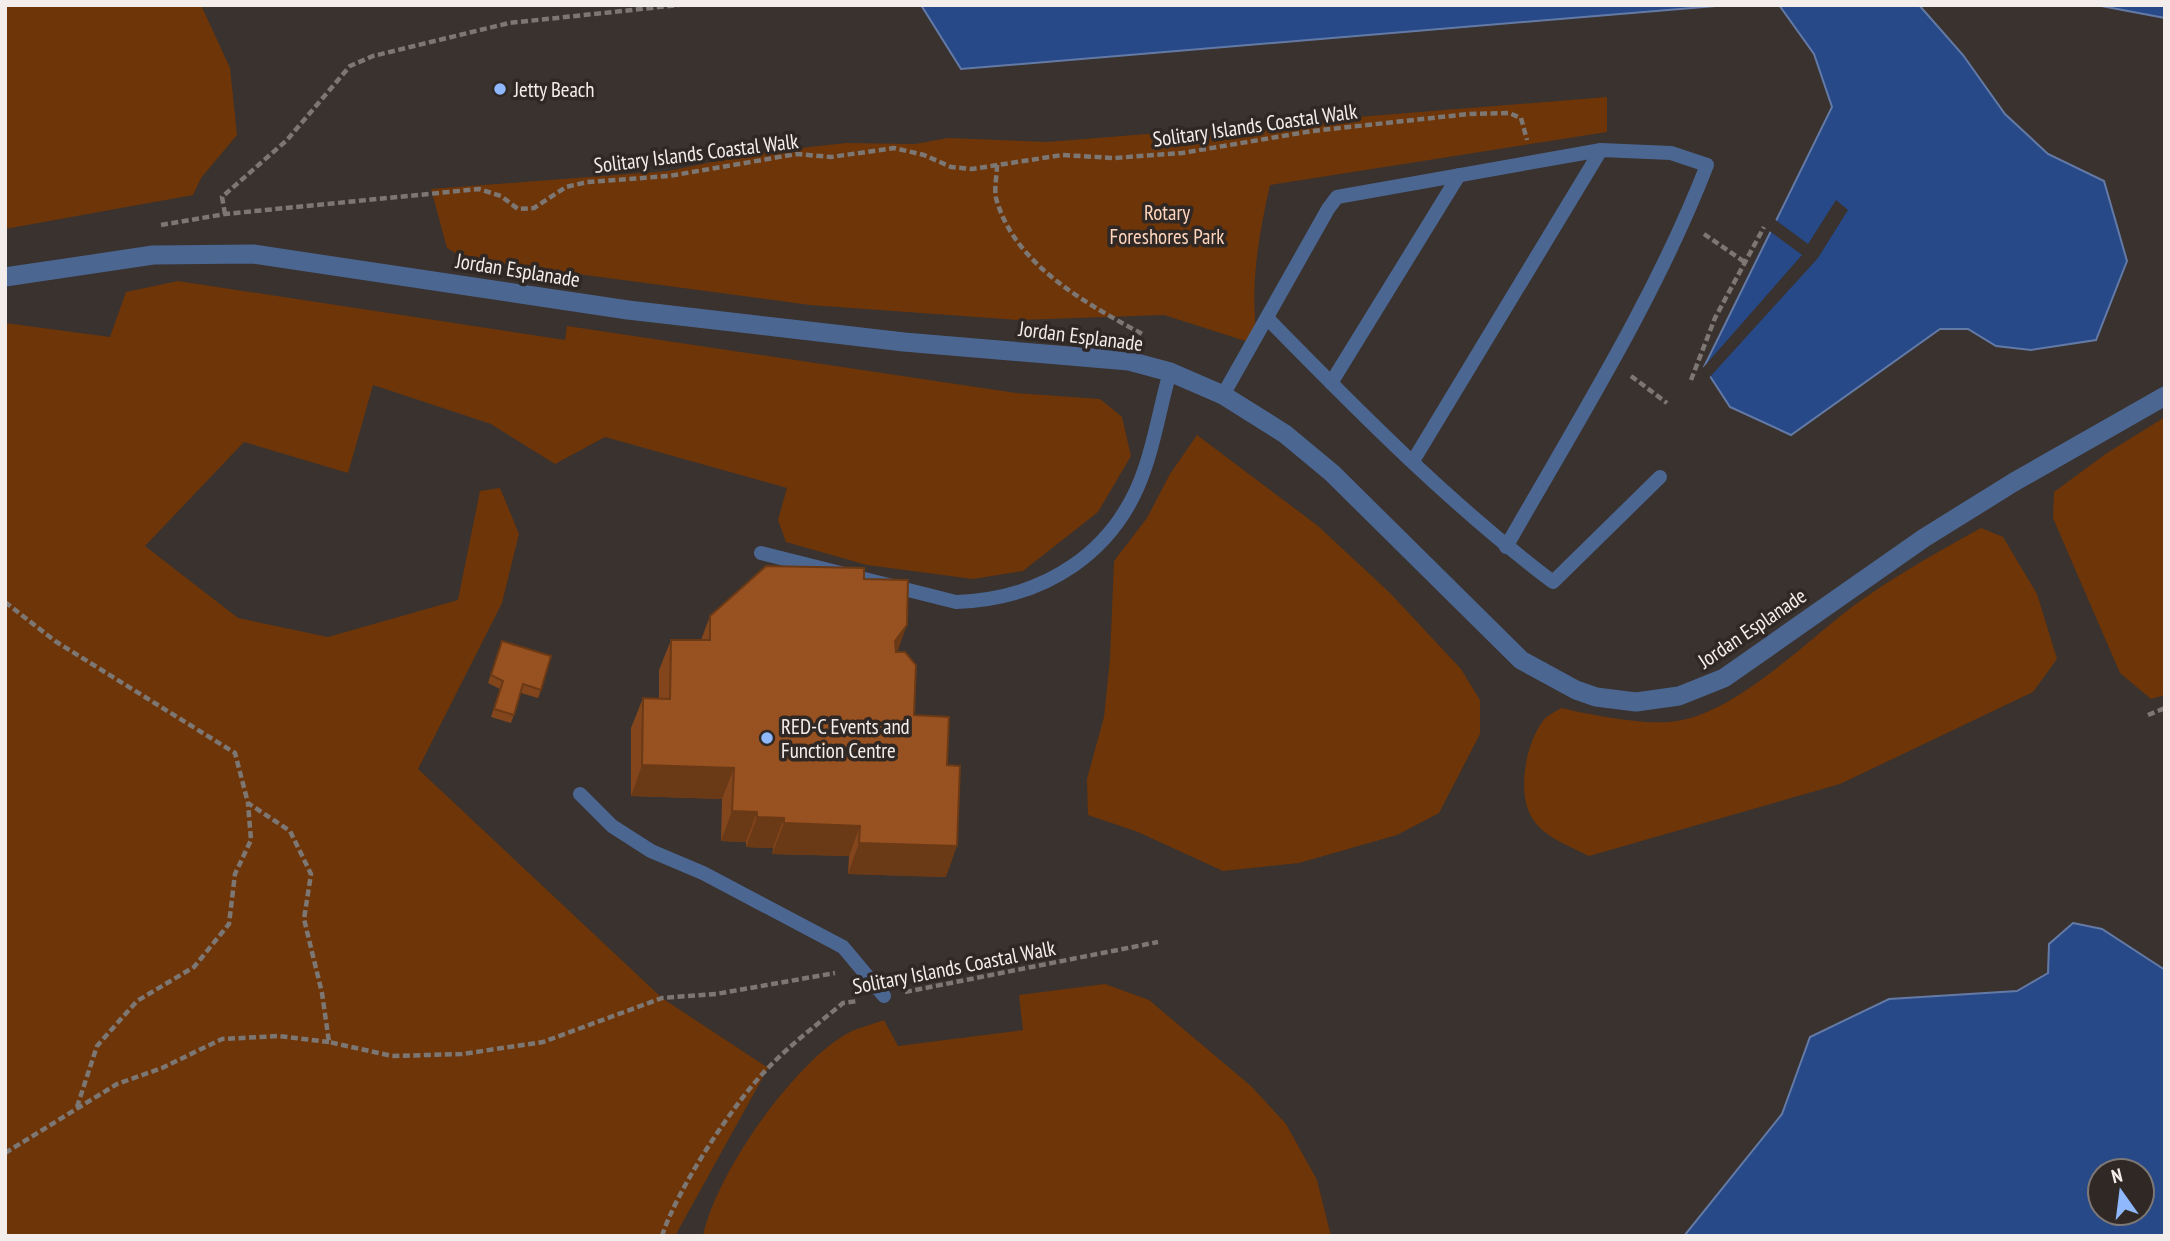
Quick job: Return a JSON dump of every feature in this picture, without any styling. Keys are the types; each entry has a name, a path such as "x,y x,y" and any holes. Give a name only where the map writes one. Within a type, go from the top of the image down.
{"street":[{"name":"Jordan Esplanade","path":"5,277 153,256 253,254 628,310 904,342 1129,361 1170,372 1223,395 1285,434 1332,473 1521,660 1576,690 1595,697 1636,702 1679,696 1724,678 1924,538 2014,482 2165,396"}],"lane":[{"path":"1413,461 1601,150"},
{"path":"1223,395 1337,197 1601,150 1671,153 1707,165 1685,222 1619,349 1506,547"},
{"path":"1331,383 1459,175"},
{"path":"1268,319 1413,461 1506,547 1553,583 1660,477"},
{"path":"761,553 956,601 985,601 1035,588 1081,562 1115,524 1146,466 1170,372"},
{"path":"580,794 612,826 652,851 703,873 843,947 884,996"}],"path":[{"path":"225,214 222,197 287,140 351,66 373,55 509,23 679,5"},
{"name":"Solitary Islands Coastal Walk","path":"156,226 225,214 479,189 501,195 518,209 534,208 566,187 587,182 669,176 797,155 831,157 894,148 924,155 951,167 972,169 1062,155 1114,158 1182,153 1312,131 1469,114 1509,113 1521,118 1533,162"},
{"path":"1691,380 1715,318 1764,228"},
{"path":"1716,243 1746,263"},
{"path":"1635,379 1667,402"},
{"path":"5,602 55,641 235,753 248,803 251,840 235,874 229,924 194,968 137,1001 97,1046 77,1108"},
{"path":"2148,715 2165,708"},
{"path":"248,803 290,831 311,874 304,919 322,993 329,1042"},
{"name":"Solitary Islands Coastal Walk","path":"662,1236 668,1215 712,1142 768,1068 843,1003 1158,942"},
{"path":"5,1153 117,1084 222,1039 279,1035 329,1042 392,1056 462,1054 543,1042 662,998 716,994 860,968"}],"green space":[{"path":"5,5 201,5 230,68 237,135 201,178 193,195 5,229"},
{"name":"Rotary Foreshores Park","path":"1607,97 1607,132 1270,185 1256,264 1254,304 1258,345 1164,315 1019,320 810,305 465,259 447,248 431,189 668,171 756,153 846,143 915,144 948,138 1047,142"},
{"path":"178,281 565,340 567,326 1016,393 1100,399 1122,417 1131,456 1098,512 1023,571 973,579 867,565 786,542 778,520 787,488 605,437 555,464 491,424 373,385 348,473 244,442 145,546 238,618 328,637 458,600 480,491 500,488 519,534 502,603 418,769 662,998 768,1068 675,1236 5,1236 5,323 110,337 126,292"},
{"path":"2165,417 2165,695 2151,699 2120,673 2053,518 2054,492 2107,453"},
{"path":"1197,435 1318,526 1390,593 1461,669 1480,700 1480,734 1439,813 1397,835 1299,863 1223,871 1138,832 1088,815 1087,779 1104,717 1110,659 1114,561 1147,518 1170,474"},
{"path":"1981,528 2003,537 2037,594 2057,659 2033,692 1840,784 1589,856 1549,835 1531,816 1525,794 1525,767 1537,730 1551,714 1561,708 1619,719 1664,722 1701,714 1750,688 1877,589"},
{"path":"1105,984 1149,1000 1251,1086 1286,1124 1317,1180 1331,1236 703,1236 723,1183 758,1125 801,1072 843,1036 884,1020 898,1046 1023,1030 1019,995"}],"water":[{"path":"921,5 1728,5 961,69"},
{"path":"1779,5 1919,5 1963,55 2005,114 2048,154 2104,181 2127,261 2096,340 2031,350 1996,346 1968,329 1940,329 1791,435 1730,407 1704,367 1832,107 1814,54"},
{"path":"2096,5 2165,5 2165,18"},
{"path":"2073,923 2102,929 2165,970 2165,1236 1684,1236 1782,1114 1810,1037 1889,999 2017,991 2048,973 2049,944"}],"pier":[{"path":"1836,200 1848,210 1818,258 1708,379 1701,370 1802,255 1768,230 1773,218 1808,244"}],"building":[{"name":"RED-C Events and Function Centre","path":"766,566 864,568 864,579 908,580 907,625 895,641 896,652 905,652 916,665 914,715 949,717 947,765 960,766 957,846 859,843 860,826 784,823 784,818 757,817 757,812 732,811 734,768 642,765 643,698 670,699 671,640 710,640 710,616"},
{"path":"502,641 551,656 541,690 523,684 514,715 494,709 503,681 491,675"}],"place":[{"name":"Jetty Beach","path":"500,89"},
{"name":"RED-C Events and Function Centre","path":"767,738"}]}
